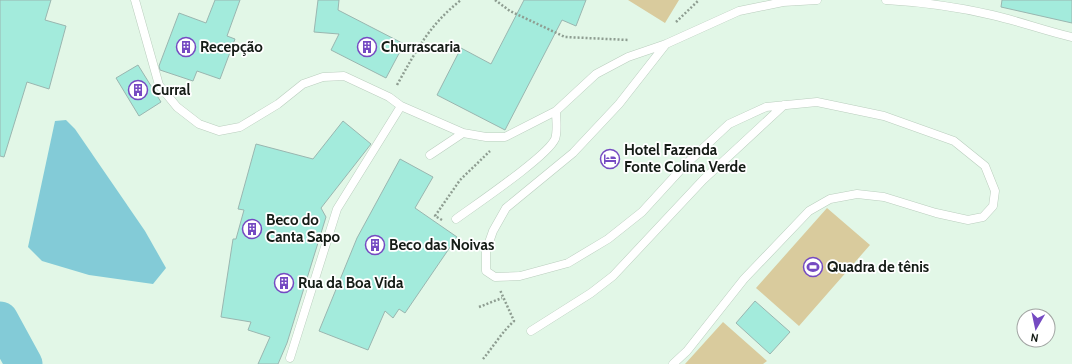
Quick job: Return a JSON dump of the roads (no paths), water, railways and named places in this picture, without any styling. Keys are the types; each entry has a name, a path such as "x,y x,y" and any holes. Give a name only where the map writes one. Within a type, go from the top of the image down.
{"lane":[{"path":"135,0 159,85 177,107 199,124 219,131 240,127 278,104 304,84 323,77 344,76 390,97 401,106 463,133 486,137 505,137 556,112 596,74 628,57 666,44 739,11 783,2 817,0"},
{"path":"886,0 913,1 992,15 1047,32 1072,37"},
{"path":"666,44 619,104 573,153 506,208 493,231 486,251 486,270 495,277 520,276 568,263 608,239 642,212 685,165 729,124 766,107 817,102 884,116 954,141 985,166 995,191 994,206 983,217 968,220 936,213 884,197 857,194 830,199 809,211 744,279 687,351 673,364"},
{"path":"531,331 591,293 613,276 703,180 784,105"},
{"path":"290,358 337,209 401,106"},
{"path":"456,219 531,164 553,143 557,129 556,112"},
{"path":"430,155 463,133"}],"water":[{"path":"66,120 75,129 145,231 166,268 153,284 89,275 42,261 28,247 55,121"}],"waterway":[{"path":"0,320 24,364"}],"place":[{"name":"Recepção","path":"186,47"},
{"name":"Churrascaria","path":"367,47"},
{"name":"Curral","path":"138,90"},
{"name":"Hotel Fazenda Fonte Colina Verde","path":"610,159"},
{"name":"Beco do Canta Sapo","path":"252,229"},
{"name":"Beco das Noivas","path":"375,245"},
{"name":"Quadra de tênis","path":"813,267"},
{"name":"Rua da Boa Vida","path":"284,283"}]}
